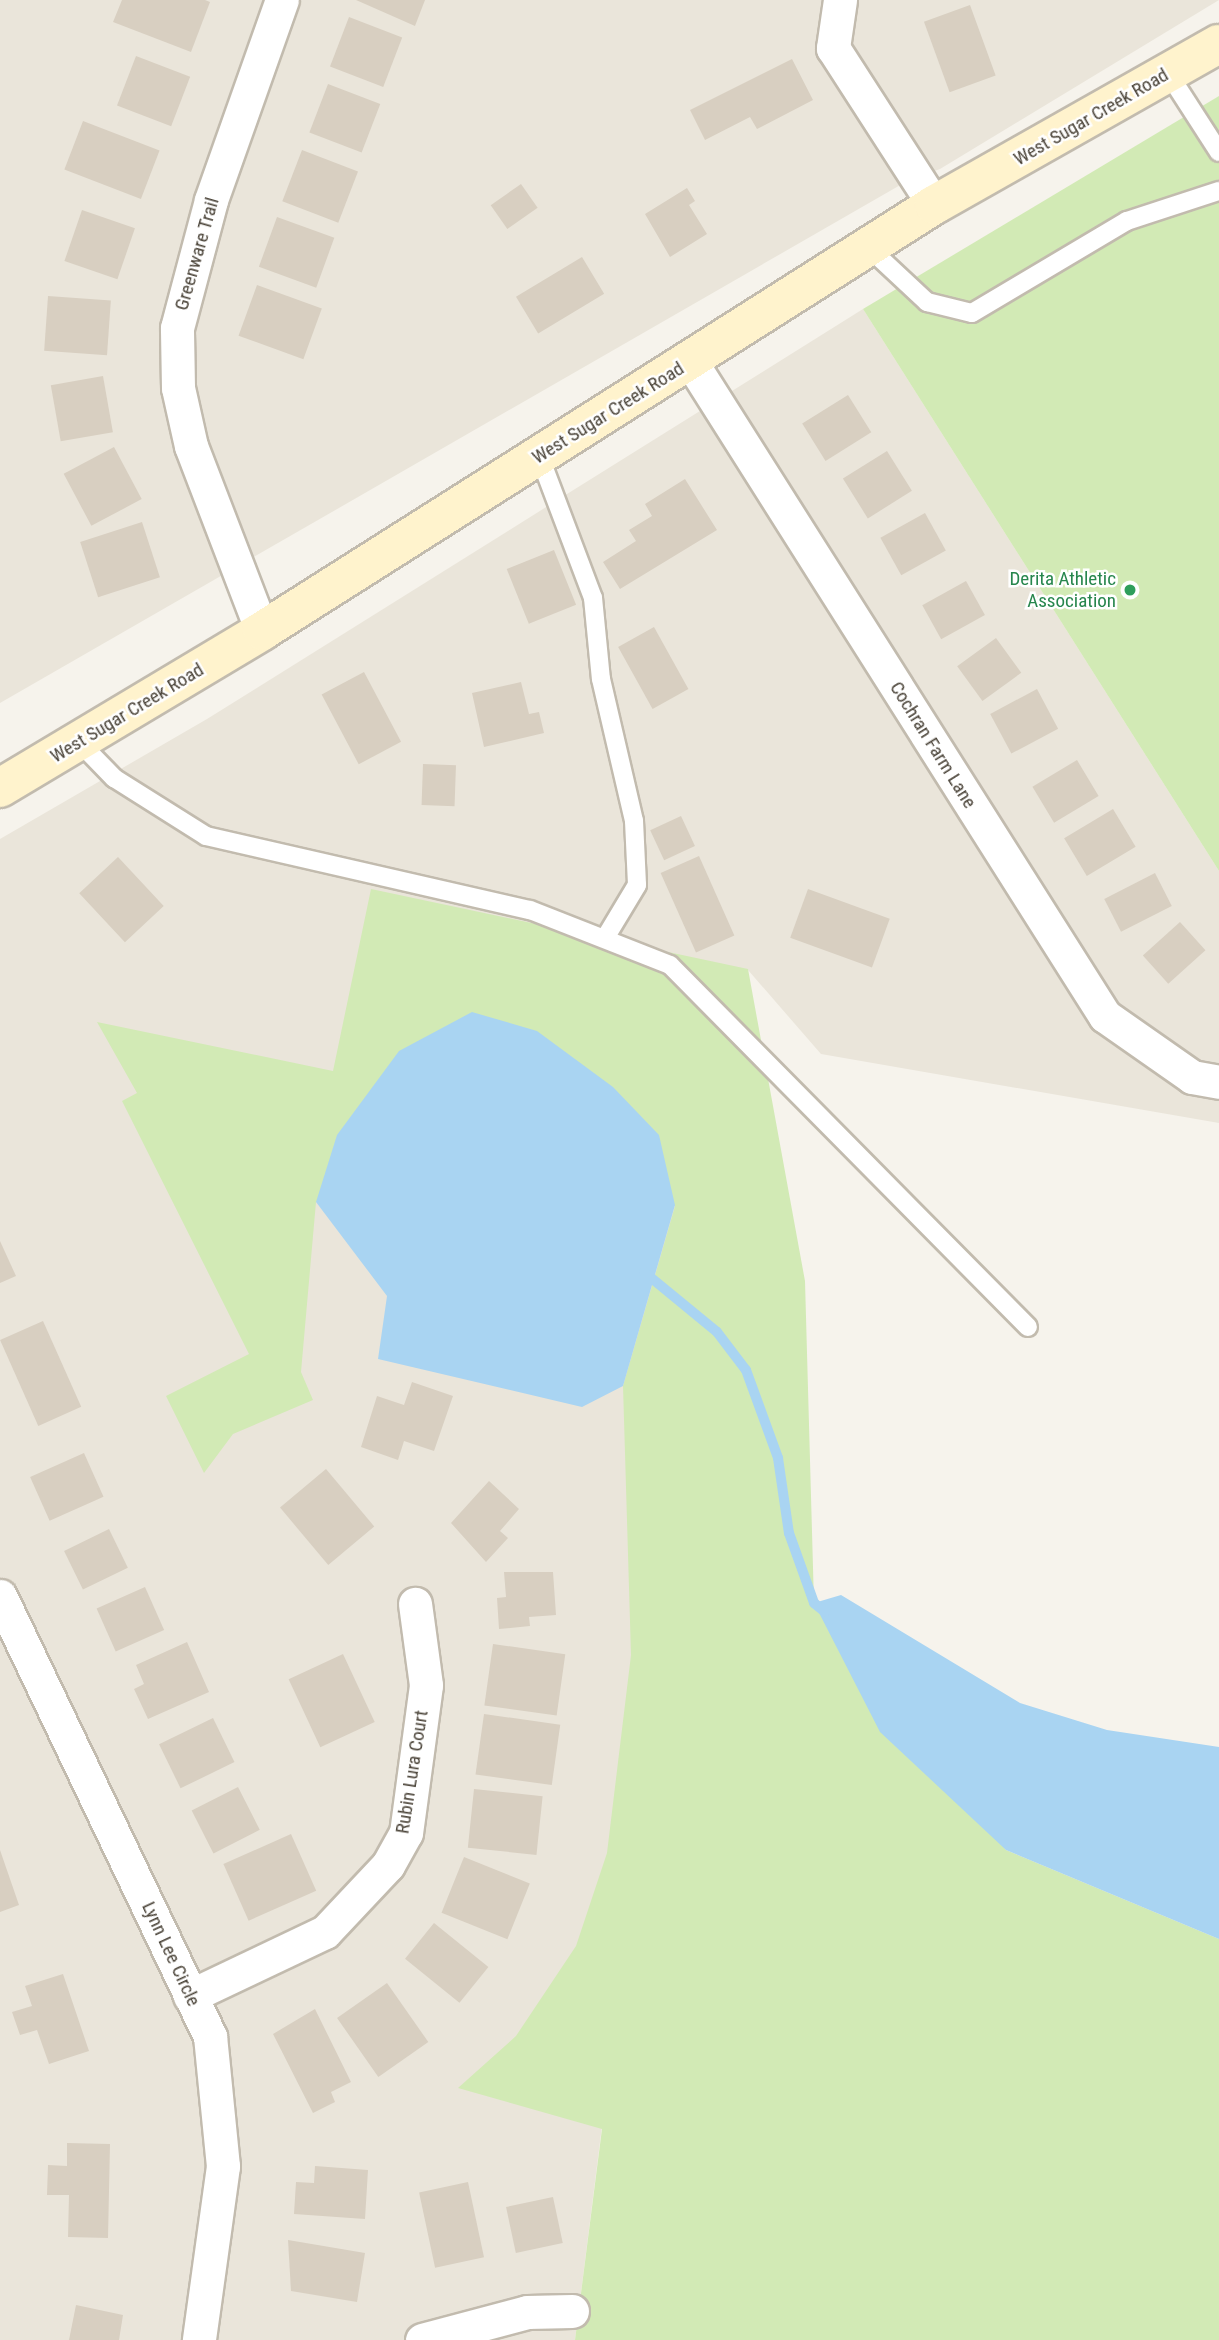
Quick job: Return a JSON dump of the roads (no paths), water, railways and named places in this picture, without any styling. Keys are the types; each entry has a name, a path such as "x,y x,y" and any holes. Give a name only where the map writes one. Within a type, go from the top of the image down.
{"main road":[{"name":"West Sugar Creek Road","path":"0,788 80,743 262,631 691,362 934,205 1219,44"}],"street":[{"name":"Greenware Trail","path":"262,631 191,446 178,388 177,328 207,214 282,0"},
{"path":"840,0 833,48 934,205"},
{"name":"Cochran Farm Lane","path":"691,362 1105,1016 1192,1077 1219,1082"},
{"name":"Lynn Lee Circle","path":"0,1596 209,2036 223,2166 204,2339"},
{"name":"Rubin Lura Court","path":"190,1996 325,1932 394,1854 407,1833 426,1685 415,1604"},
{"path":"422,2340 527,2312 572,2311"}],"lane":[{"path":"1168,73 1219,152"},
{"path":"868,247 927,302 972,313 1127,221 1219,191"},
{"path":"539,455 593,598 601,679 634,821 637,885 607,935"},
{"path":"80,743 114,778 206,836 530,910 607,935 670,965 696,986 1028,1327"}],"water":[{"path":"472,1012 537,1031 613,1087 659,1135 675,1205 623,1386 582,1407 378,1359 387,1296 316,1202 337,1135 399,1051"},
{"path":"841,1595 1020,1703 1107,1730 1219,1747 1219,1939 1006,1850 880,1732 814,1603"}],"waterway":[{"path":"644,1272 717,1332 746,1370 778,1458 789,1533 814,1603 825,1612"}],"place":[{"name":"Derita Athletic Association","path":"1130,590"}]}
